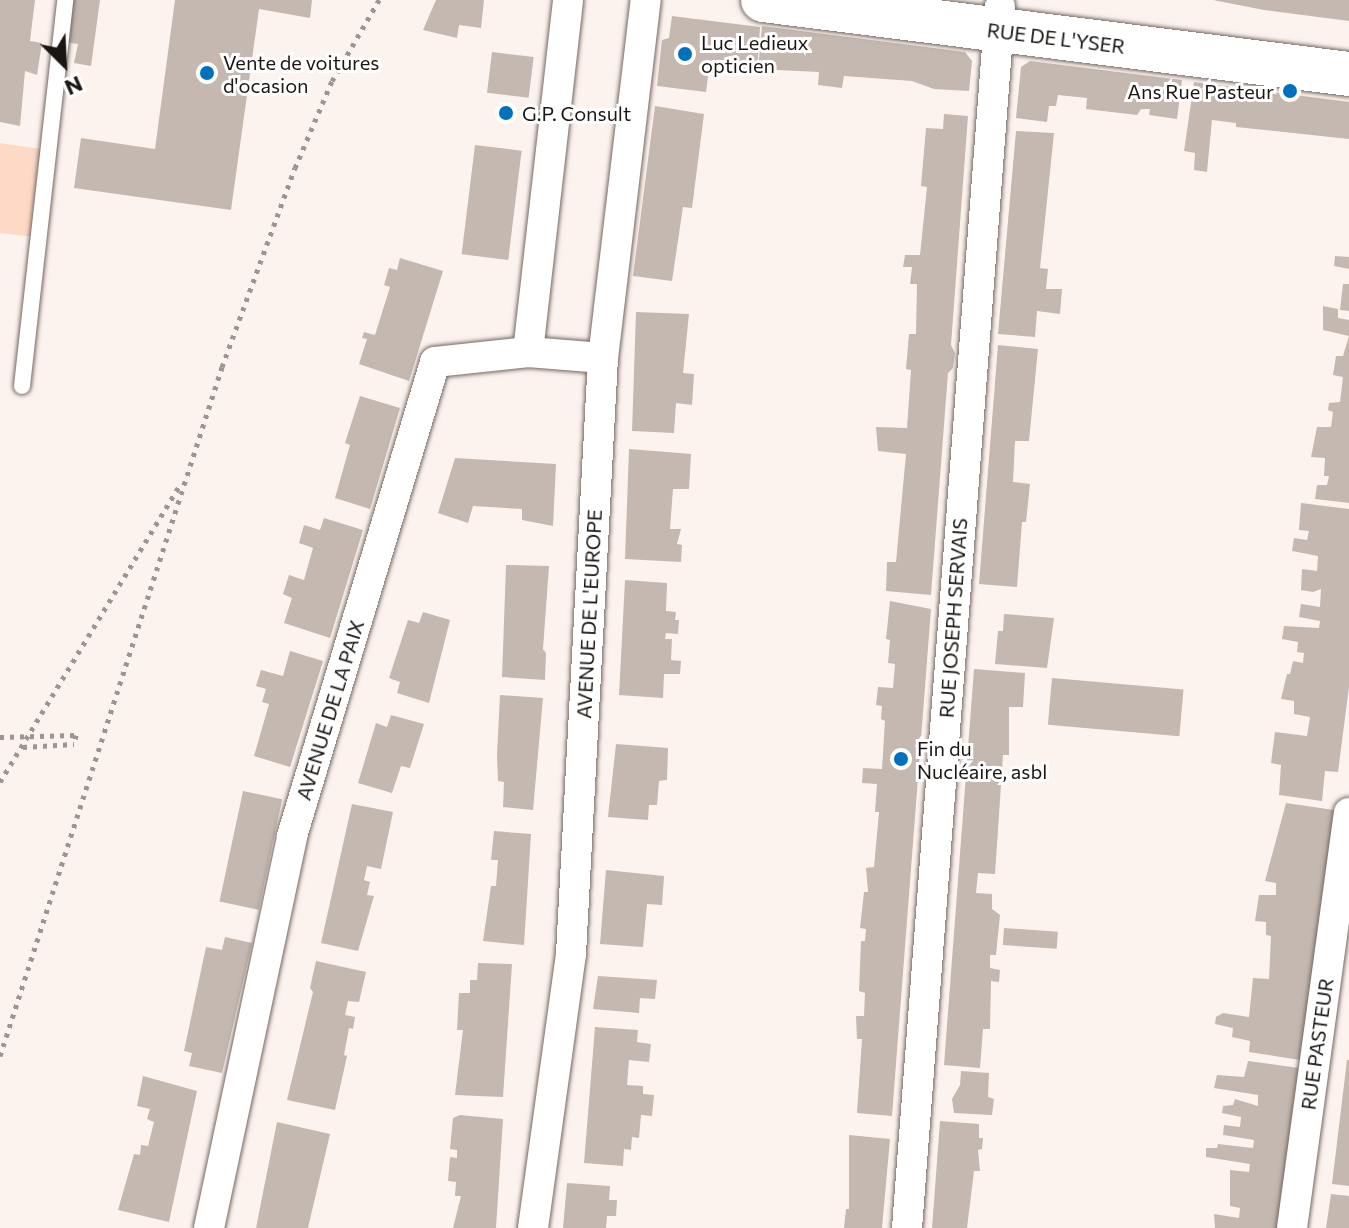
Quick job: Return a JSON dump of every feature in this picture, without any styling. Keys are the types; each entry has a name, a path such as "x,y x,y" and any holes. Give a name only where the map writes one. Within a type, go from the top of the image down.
{"main road":[{"name":"RUE DE L'YSER","path":"763,0 1349,52"},
{"name":"RUE DE L'YSER","path":"941,0 999,19 1349,74"}],"street":[{"path":"528,352 568,0"},
{"name":"AVENUE DE L'EUROPE","path":"533,1228 571,954 603,358 646,0"},
{"name":"RUE JOSEPH SERVAIS","path":"907,1228 999,19"},
{"name":"AVENUE DE LA PAIX","path":"209,1228 292,836 435,362 528,352 603,358"},
{"name":"RUE PASTEUR","path":"1292,1228 1349,813"}],"lane":[{"path":"22,386 65,0"}],"path":[{"path":"0,1056 184,479 295,168 332,81 379,0"},
{"path":"0,782 184,479"},
{"path":"0,737 76,735 74,744 22,747"}],"shaded area":[{"path":"0,143 47,150 35,237 0,233"}],"building":[{"path":"0,0 35,0 30,41 42,43 37,75 25,71 20,126 0,122"},
{"path":"70,0 100,0 91,66 74,63 78,44 66,42"},
{"name":"Vente de voitures d'ocasion","path":"175,0 312,0 310,18 259,9 231,210 74,188 81,138 155,149"},
{"path":"436,0 484,0 481,28 459,25 457,38 423,30"},
{"path":"1213,0 1349,0 1349,21 1264,10"},
{"name":"Luc Ledieux opticien","path":"672,16 760,27 757,74 709,68 706,92 657,86 662,40 669,38"},
{"path":"762,26 965,52 972,61 969,91 934,89 912,81 844,76 842,88 818,85 819,72 758,69"},
{"path":"492,52 534,57 529,98 487,93"},
{"path":"1030,61 1182,80 1177,119 1149,115 1150,109 1141,109 1137,115 1086,109 1087,98 1058,95 1056,106 1049,106 1047,122 1016,118 1021,67"},
{"path":"1194,82 1349,102 1349,139 1236,127 1236,123 1212,120 1207,172 1194,170 1195,153 1184,151"},
{"path":"655,106 704,114 692,208 683,207 672,281 633,276"},
{"path":"944,114 968,116 951,345 955,353 953,368 948,373 931,595 886,591 887,562 896,562 906,454 878,451 876,427 907,428 911,370 906,369 909,334 916,334 917,284 910,284 912,267 903,267 905,255 920,255 927,187 921,186 926,128 943,129"},
{"path":"1016,131 1054,133 1040,268 1048,269 1046,289 1062,289 1060,314 1037,311 1035,337 998,334"},
{"path":"475,145 522,151 508,260 462,254"},
{"path":"1335,256 1349,257 1349,269 1334,266"},
{"path":"400,258 443,271 409,381 359,364 367,339 362,338 364,332 375,335 390,287 384,285 389,268 397,270"},
{"path":"1343,284 1349,284 1349,311 1340,310"},
{"path":"1323,306 1338,309 1338,318 1349,320 1349,336 1323,330"},
{"path":"636,312 689,314 683,373 694,374 692,405 676,403 674,433 632,431"},
{"path":"1349,336 1349,503 1315,499 1317,485 1327,485 1329,476 1324,476 1325,458 1311,457 1317,427 1331,427 1333,412 1328,410 1329,403 1340,402 1343,377 1333,375 1336,356 1343,356"},
{"path":"998,345 1038,349 1029,441 1015,441 1013,482 1030,484 1026,522 1022,522 1017,587 979,584"},
{"path":"360,396 400,408 370,509 335,498 350,445 345,443"},
{"path":"629,449 691,454 689,489 673,489 670,529 681,529 677,544 682,545 681,562 625,559"},
{"path":"455,458 556,464 553,526 522,520 522,509 473,506 468,523 438,513"},
{"path":"1301,503 1349,509 1349,687 1338,772 1325,771 1322,801 1279,795 1281,765 1271,763 1275,732 1307,736 1310,717 1294,714 1294,701 1281,699 1293,661 1303,663 1304,653 1297,652 1298,642 1282,639 1284,626 1319,628 1320,621 1299,617 1301,604 1320,607 1321,589 1313,592 1301,590 1302,569 1317,571 1318,556 1292,551 1294,538 1307,540 1309,531 1299,530"},
{"path":"324,518 363,530 330,638 284,623 292,598 283,594 289,575 304,580 313,548 299,543 304,525 320,530"},
{"path":"506,565 549,566 543,649 546,653 545,680 502,677"},
{"path":"625,580 667,583 666,611 676,612 675,620 679,620 678,634 666,633 665,639 672,639 671,660 681,661 680,674 664,674 663,698 619,695"},
{"path":"890,601 931,609 892,1116 857,1113 862,1039 857,1039 856,1016 864,1016 865,993 859,991 861,941 865,941 866,929 860,928 864,892 868,892 866,868 874,867 879,812 875,812 877,784 862,783 863,768 882,769 885,721 881,719 882,706 876,705 878,687 893,688 895,664 888,663 890,640 886,639"},
{"path":"423,612 450,620 429,703 397,693 400,682 389,678 408,620 419,623"},
{"path":"1004,614 1054,618 1047,668 995,664 998,631 1003,631"},
{"path":"290,651 323,661 290,767 254,756 269,704 262,702 266,689 256,686 261,670 283,676"},
{"path":"974,669 1025,673 1023,707 1009,707 1009,755 1003,755 995,874 978,873 976,893 992,894 992,909 1000,915 996,955 990,955 990,968 1000,970 999,982 991,981 990,1029 983,1029 980,1068 944,1065"},
{"path":"1052,678 1183,690 1179,736 1048,725"},
{"path":"500,695 543,698 533,810 503,807 504,782 498,781 497,755"},
{"path":"391,715 424,724 410,768 401,766 392,793 358,783 376,723 387,727"},
{"path":"616,744 668,748 667,780 659,781 657,805 649,805 648,820 608,817"},
{"path":"243,791 282,799 259,910 220,902"},
{"path":"1286,803 1334,810 1300,1060 1249,1052 1250,1041 1232,1037 1233,1028 1215,1024 1216,1017 1223,1013 1249,1017 1253,978 1269,979 1271,936 1266,935 1266,922 1255,921 1259,895 1276,895 1276,883 1265,881"},
{"path":"352,804 393,812 381,869 367,866 364,880 370,882 367,895 374,896 358,951 321,943"},
{"path":"494,831 531,834 524,945 483,941 491,886 496,886 498,860 491,860"},
{"path":"606,870 664,876 662,905 647,904 643,947 600,944"},
{"path":"1004,928 1058,932 1057,949 1003,945"},
{"path":"225,937 252,943 222,1073 189,1066 192,1053 184,1051 206,947 222,950"},
{"path":"316,961 366,972 359,1002 348,1001 345,1015 355,1017 353,1029 349,1028 344,1055 347,1056 335,1110 287,1100 313,992 310,988"},
{"path":"478,963 512,964 503,1097 455,1095 463,1030 457,1030 459,993 470,993 470,980 477,980"},
{"path":"598,976 657,980 655,999 640,998 639,1013 593,1009"},
{"path":"595,1027 638,1030 637,1042 651,1044 649,1062 629,1060 627,1085 643,1086 643,1094 654,1095 652,1116 641,1115 639,1138 632,1137 631,1150 624,1149 623,1166 584,1163"},
{"path":"1349,1060 1349,1186 1332,1184"},
{"path":"1248,1061 1299,1068 1278,1228 1215,1228 1214,1214 1239,1218 1240,1208 1230,1206 1230,1170 1249,1172 1250,1164 1206,1157 1206,1148 1217,1148 1218,1144 1253,1148 1254,1140 1223,1135 1224,1125 1240,1127 1241,1117 1222,1113 1223,1106 1233,1105 1235,1099 1258,1106 1258,1095 1214,1088 1217,1075 1244,1077"},
{"path":"961,1071 989,1073 988,1097 994,1099 992,1115 954,1113 952,1099 960,1085"},
{"path":"143,1076 197,1091 169,1222 118,1210 134,1154 140,1155 141,1145 148,1146 154,1122 147,1119 150,1109 137,1106"},
{"path":"460,1115 503,1119 496,1228 453,1228 461,1196 455,1196 456,1182 448,1181 450,1157 457,1158 457,1150 450,1149 453,1118"},
{"path":"940,1121 979,1124 979,1138 983,1138 982,1149 978,1150 980,1171 974,1171 967,1228 932,1228"},
{"path":"277,1122 330,1134 308,1228 256,1228"},
{"path":"849,1135 890,1139 882,1228 844,1228 846,1209 849,1209"},
{"path":"567,1183 610,1186 609,1200 617,1200 616,1216 607,1216 606,1228 563,1228"},
{"path":"1331,1194 1349,1196 1349,1228 1326,1228"}],"place":[{"name":"Luc Ledieux opticien","path":"685,54"},
{"name":"Vente de voitures d'ocasion","path":"207,73"},
{"name":"Ans Rue Pasteur","path":"1290,91"},
{"name":"G.P. Consult","path":"506,113"},
{"name":"Fin du Nucléaire, asbl","path":"901,759"}]}
